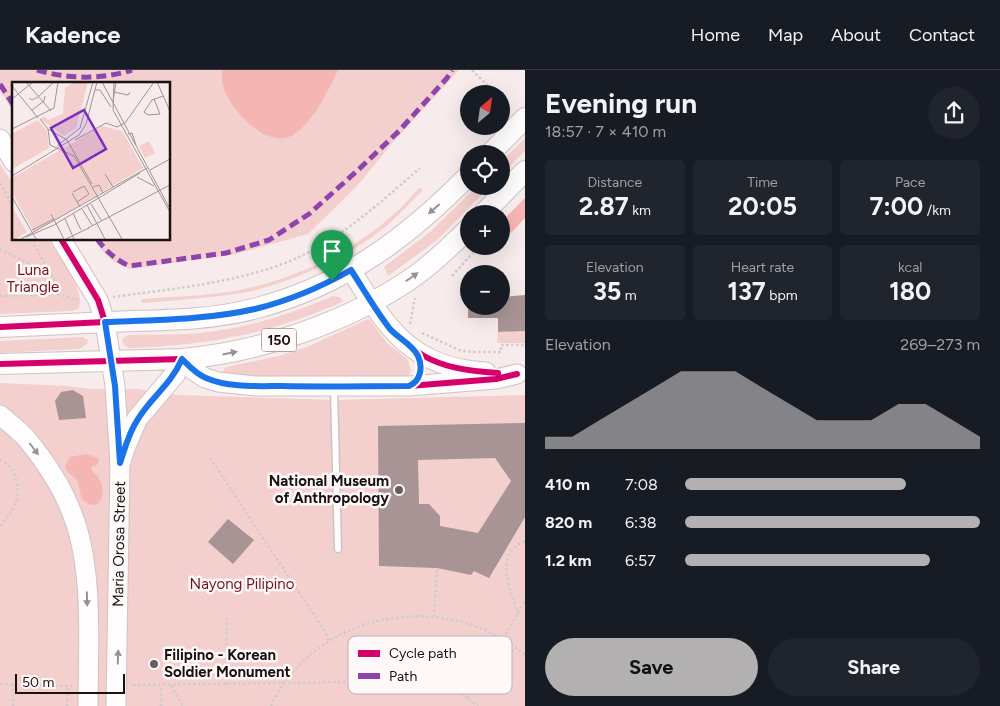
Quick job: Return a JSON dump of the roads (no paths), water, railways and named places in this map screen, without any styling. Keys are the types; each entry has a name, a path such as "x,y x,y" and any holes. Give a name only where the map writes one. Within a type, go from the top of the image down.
{"main road":[{"path":"496,145 518,113"},
{"path":"492,205 525,171"},
{"name":"150","path":"0,327 187,319 255,309 291,298 332,281 386,249 460,184"},
{"name":"150","path":"0,364 112,362 210,357 287,338 371,303 416,275 460,237"},
{"path":"120,463 137,420 175,374 182,359"}],"street":[{"path":"0,139 12,159"},
{"name":"Maria Orosa Street","path":"61,240 98,300 105,322 112,362 120,463 116,706"},
{"path":"351,270 371,303 391,330 415,351 428,359 455,368 521,374"},
{"path":"409,386 418,380 420,374 420,362 415,351"},
{"path":"182,359 199,374 218,382 256,386 409,386 496,379 521,374"},
{"name":"Maria Orosa Street","path":"0,415 24,437 45,464 62,491 74,517 81,543 87,593 88,706"}],"lane":[{"path":"334,387 338,549"}],"place":[{"name":"National Museum of Anthropology","path":"399,490"},
{"name":"Filipino - Korean Soldier Monument","path":"154,664"}],"park label":[{"name":"Luna Triangle","path":"33,278"},
{"name":"Nayong Pilipino","path":"242,584"}]}
